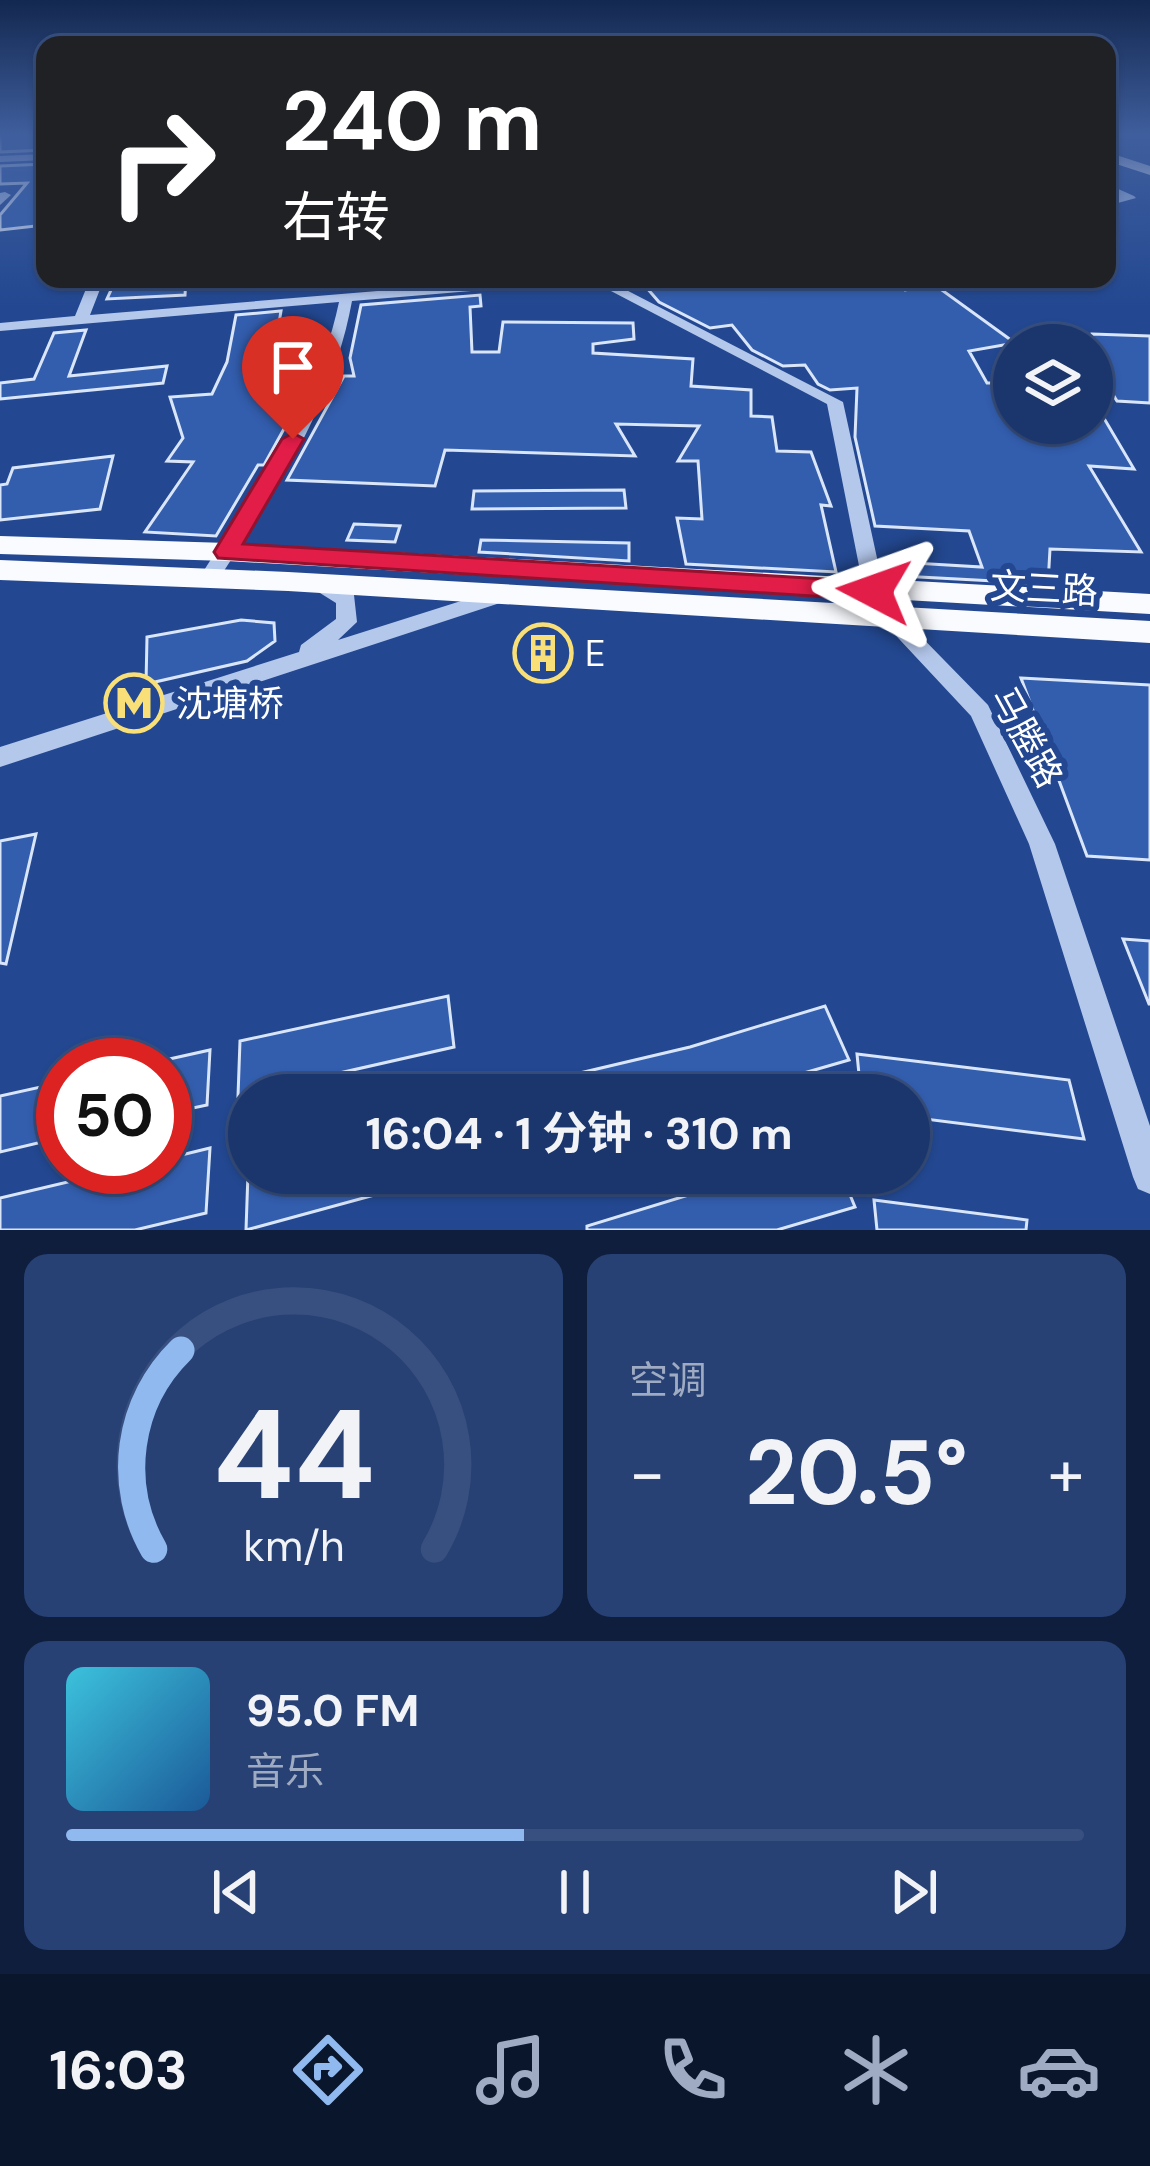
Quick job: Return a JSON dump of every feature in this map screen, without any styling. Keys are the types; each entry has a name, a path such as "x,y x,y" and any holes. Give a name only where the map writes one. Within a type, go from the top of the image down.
{"main road":[{"name":"文三路","path":"0,545 219,563 1150,604"},
{"name":"文三路","path":"0,570 219,563 314,582 1150,632"}],"street":[{"path":"1117,191 1128,200"},
{"path":"1116,201 1150,205"},
{"path":"82,317 93,288"},
{"path":"0,327 468,288"},
{"name":"马塍路","path":"613,288 835,402 874,591 893,620 980,711 1042,844 1150,1177"},
{"path":"219,563 293,439 328,367 346,299"},
{"path":"289,664 346,622 347,599 314,582"},
{"path":"0,757 509,593"}],"building":[{"path":"20,191 36,191 36,226 0,230 0,215"},
{"path":"112,288 185,288 185,295 107,299"},
{"path":"647,288 939,288 993,327 993,347 969,351 987,383 993,383 993,444 1113,444 1113,434 1134,469 1089,466 1141,552 1050,549 1048,584 901,576 898,562 982,567 969,531 875,526 855,437 857,388 830,390 818,384 805,365 783,366 752,350 732,325 710,328 659,302"},
{"path":"480,295 481,306 470,307 472,352 499,352 503,322 633,323 634,339 593,344 593,353 693,359 691,386 751,390 751,416 772,417 777,451 811,452 831,506 821,505 836,572 686,564 677,518 702,519 698,461 678,461 699,426 616,424 635,456 445,450 435,486 287,480 344,376 354,376 350,358 361,305"},
{"path":"281,311 270,377 294,381 290,418 264,465 258,465 216,536 145,532 193,462 167,461 183,438 170,397 212,394 227,362 236,315"},
{"path":"86,330 69,376 167,366 163,383 0,399 0,383 34,379 54,333"},
{"path":"1113,335 1150,336 1150,403 1117,401 1113,395"},
{"path":"113,456 100,509 0,520 0,485 7,484 13,468"},
{"path":"624,490 626,508 472,509 474,491"},
{"path":"354,524 400,526 395,542 347,540"},
{"path":"481,540 629,543 629,561 479,552"},
{"path":"241,620 274,623 275,641 247,661 146,684 147,637"},
{"name":"E","path":"523,644 565,648 561,668 519,664"},
{"path":"1021,678 1150,685 1150,860 1087,856"},
{"path":"36,834 6,964 0,963 0,841"},
{"path":"1123,939 1150,941 1150,1004 1149,1004"},
{"path":"448,996 454,1047 335,1074 239,1074 240,1041"},
{"path":"825,1006 849,1060 801,1074 576,1074 690,1047"},
{"path":"210,1050 207,1105 192,1108 192,1054"},
{"path":"857,1054 1069,1080 1084,1139 930,1120 930,1074 859,1074"},
{"path":"36,1088 36,1143 0,1152 0,1096"},
{"path":"210,1148 206,1213 135,1230 0,1230 0,1198 36,1189 36,1194 192,1194 192,1152"},
{"path":"247,1194 378,1194 246,1230"},
{"path":"692,1194 850,1194 855,1207 777,1230 587,1230 587,1226"},
{"path":"874,1200 1027,1220 1026,1230 877,1230"}],"place":[{"name":"E","path":"543,653"},
{"name":"沈塘桥","path":"134,703"}],"route":[{"path":"293,439 226,552 874,591"}]}
